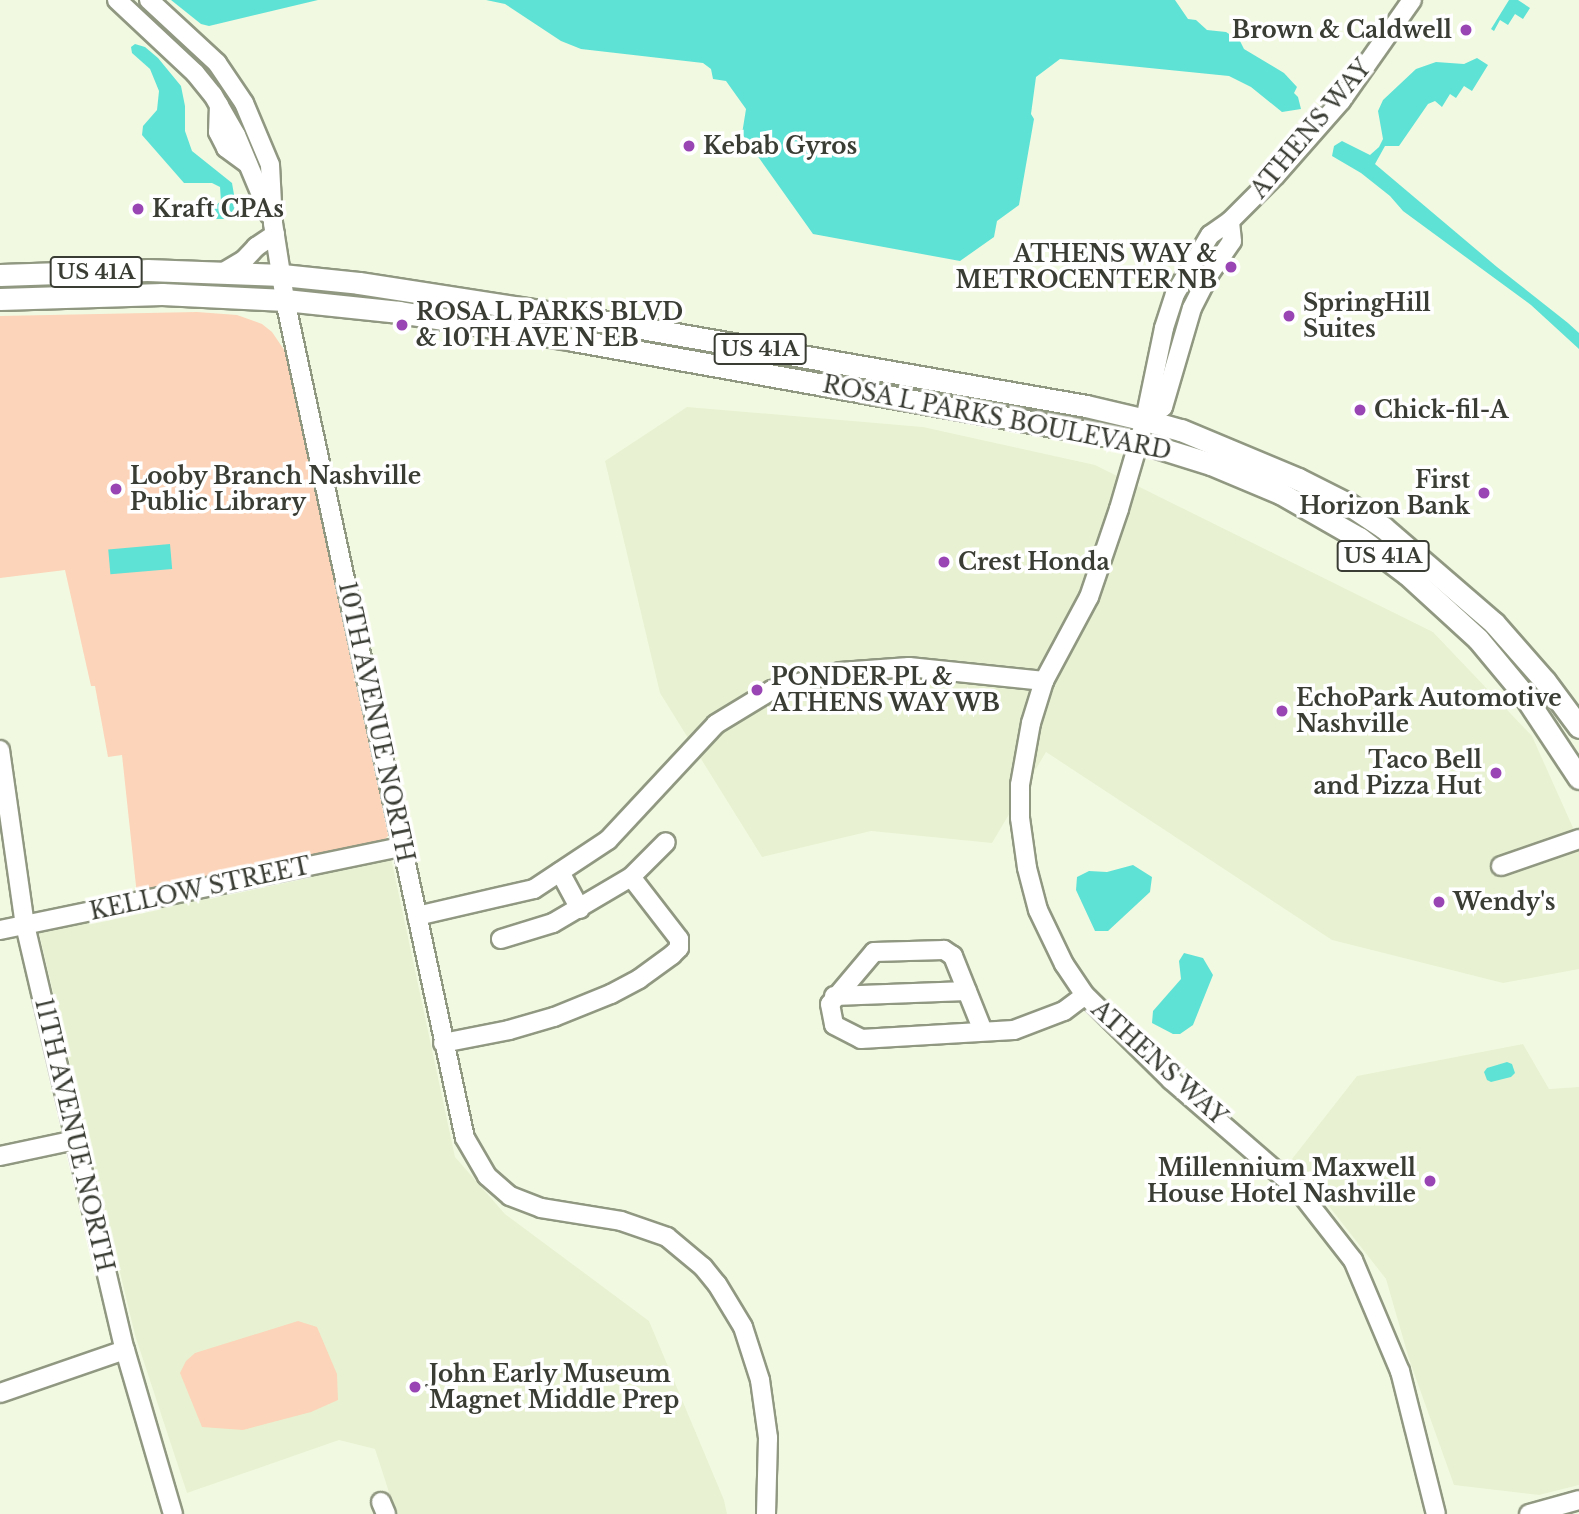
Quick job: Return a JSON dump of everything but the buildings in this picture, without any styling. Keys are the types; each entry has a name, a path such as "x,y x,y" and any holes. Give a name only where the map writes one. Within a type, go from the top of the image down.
{"main road":[{"name":"ROSA L PARKS BOULEVARD","path":"0,275 147,270 282,275 359,283 584,318 1086,406 1181,430 1298,479 1349,505 1384,528 1494,622 1579,726"},
{"name":"ROSA L PARKS BOULEVARD","path":"0,299 162,294 285,300 399,312 573,340 1137,441 1211,464 1280,493 1359,538 1407,573 1478,639 1522,692 1579,778"}],"street":[{"path":"117,0 195,73 219,105 218,132 226,148 248,164 274,229"},
{"path":"149,0 217,64 244,103 270,165 274,229 244,260 222,273"},
{"name":"ATHENS WAY","path":"1412,0 1341,101 1275,176 1230,221 1210,235 1175,295 1164,328 1145,420 1119,509 1089,597 1044,681 1029,733 1020,785 1023,847 1038,911 1055,947 1085,995 1171,1080 1299,1191 1353,1260 1400,1371 1436,1514"},
{"name":"10TH AVENUE NORTH","path":"274,229 285,300 465,1138 479,1165 498,1186 525,1203 621,1221 667,1237 703,1267 717,1284 743,1327 760,1380 767,1417 766,1514"},
{"path":"417,916 534,889 608,840 716,724 772,690 840,672 909,667 1044,681"},
{"name":"11TH AVENUE NORTH","path":"0,750 25,925 125,1350 173,1514"},
{"path":"1502,866 1579,839"},
{"path":"501,939 553,923 580,909 631,877 666,842"},
{"name":"KELLOW STREET","path":"0,930 401,846"},
{"path":"560,872 580,909"},
{"path":"443,1043 509,1030 579,1007 639,979 672,955 679,947 679,939 631,877"},
{"path":"983,1031 953,956 943,950 874,952 834,996 830,1004 834,1025 861,1039 1014,1030 1042,1022 1064,1011 1085,995"},
{"path":"834,996 967,991"},
{"path":"0,1156 75,1140"},
{"path":"0,1393 125,1350"},
{"path":"1529,1514 1579,1500"}],"shaded area":[{"path":"197,312 237,315 262,324 272,332 291,360 391,826 388,836 380,844 137,895 122,755 108,757 95,686 91,686 65,570 0,578 0,316"},
{"path":"687,407 923,427 1095,465 1433,632 1532,736 1579,841 1579,969 1503,983 1332,940 1046,752 992,843 871,831 762,857 660,693 605,461"},
{"path":"391,858 455,1157 505,1214 649,1321 724,1500 727,1514 396,1514 375,1449 339,1440 187,1493 135,1335 39,933"},
{"path":"1523,1044 1549,1089 1579,1087 1579,1485 1539,1495 1454,1485 1409,1359 1386,1279 1292,1159 1357,1076"},
{"path":"298,1321 317,1327 337,1374 338,1400 311,1412 243,1430 202,1427 180,1373 186,1361 195,1353"}],"water":[{"path":"171,0 318,0 209,26 201,24"},
{"path":"486,0 1175,0 1188,19 1196,20 1207,30 1226,32 1240,41 1244,49 1284,73 1297,87 1294,93 1301,109 1282,112 1251,87 1229,76 1060,59 1036,77 1031,114 1034,119 1019,205 997,221 994,237 960,261 813,234 742,134 746,109 726,81 713,79 711,69 703,63 581,49 561,41 505,4"},
{"path":"1509,0 1518,0 1530,8 1523,19 1515,14 1508,25 1500,20 1494,31 1491,29"},
{"path":"135,44 145,47 158,58 181,86 185,106 185,131 192,151 232,183 236,206 227,219 204,219 203,207 214,207 221,201 220,187 212,183 184,183 142,135 143,126 157,110 159,91 150,69 132,53 131,47"},
{"path":"1477,58 1488,65 1472,91 1464,86 1456,98 1450,94 1442,107 1435,101 1428,104 1399,146 1385,146 1375,164 1568,323 1579,333 1579,349 1531,305 1403,211 1390,196 1361,173 1332,156 1334,146 1342,141 1370,155 1379,147 1383,139 1378,111 1383,100 1416,69 1436,62 1464,64"},
{"path":"170,544 172,569 110,574 108,549"},
{"path":"1133,865 1152,877 1150,892 1108,931 1095,931 1076,890 1077,877 1089,871 1107,872"},
{"path":"1184,953 1203,958 1213,975 1193,1025 1180,1034 1173,1034 1152,1023 1153,1011 1181,979 1179,961"},
{"path":"1507,1062 1512,1064 1515,1073 1511,1077 1491,1082 1487,1080 1484,1072 1487,1068"}],"place":[{"name":"Brown & Caldwell","path":"1466,30"},
{"name":"Kebab Gyros","path":"689,146"},
{"name":"Kraft CPAs","path":"138,209"},
{"name":"ATHENS WAY & METROCENTER NB","path":"1231,267"},
{"name":"SpringHill Suites","path":"1289,316"},
{"name":"ROSA L PARKS BLVD & 10TH AVE N EB","path":"402,325"},
{"name":"Chick-fil-A","path":"1360,410"},
{"name":"Looby Branch Nashville Public Library","path":"116,489"},
{"name":"First Horizon Bank","path":"1484,493"},
{"name":"Crest Honda","path":"944,562"},
{"name":"PONDER PL & ATHENS WAY WB","path":"757,690"},
{"name":"EchoPark Automotive Nashville","path":"1282,711"},
{"name":"Taco Bell and Pizza Hut","path":"1496,773"},
{"name":"Wendy's","path":"1439,902"},
{"name":"Millennium Maxwell House Hotel Nashville","path":"1430,1181"},
{"name":"John Early Museum Magnet Middle Prep","path":"415,1387"}]}
